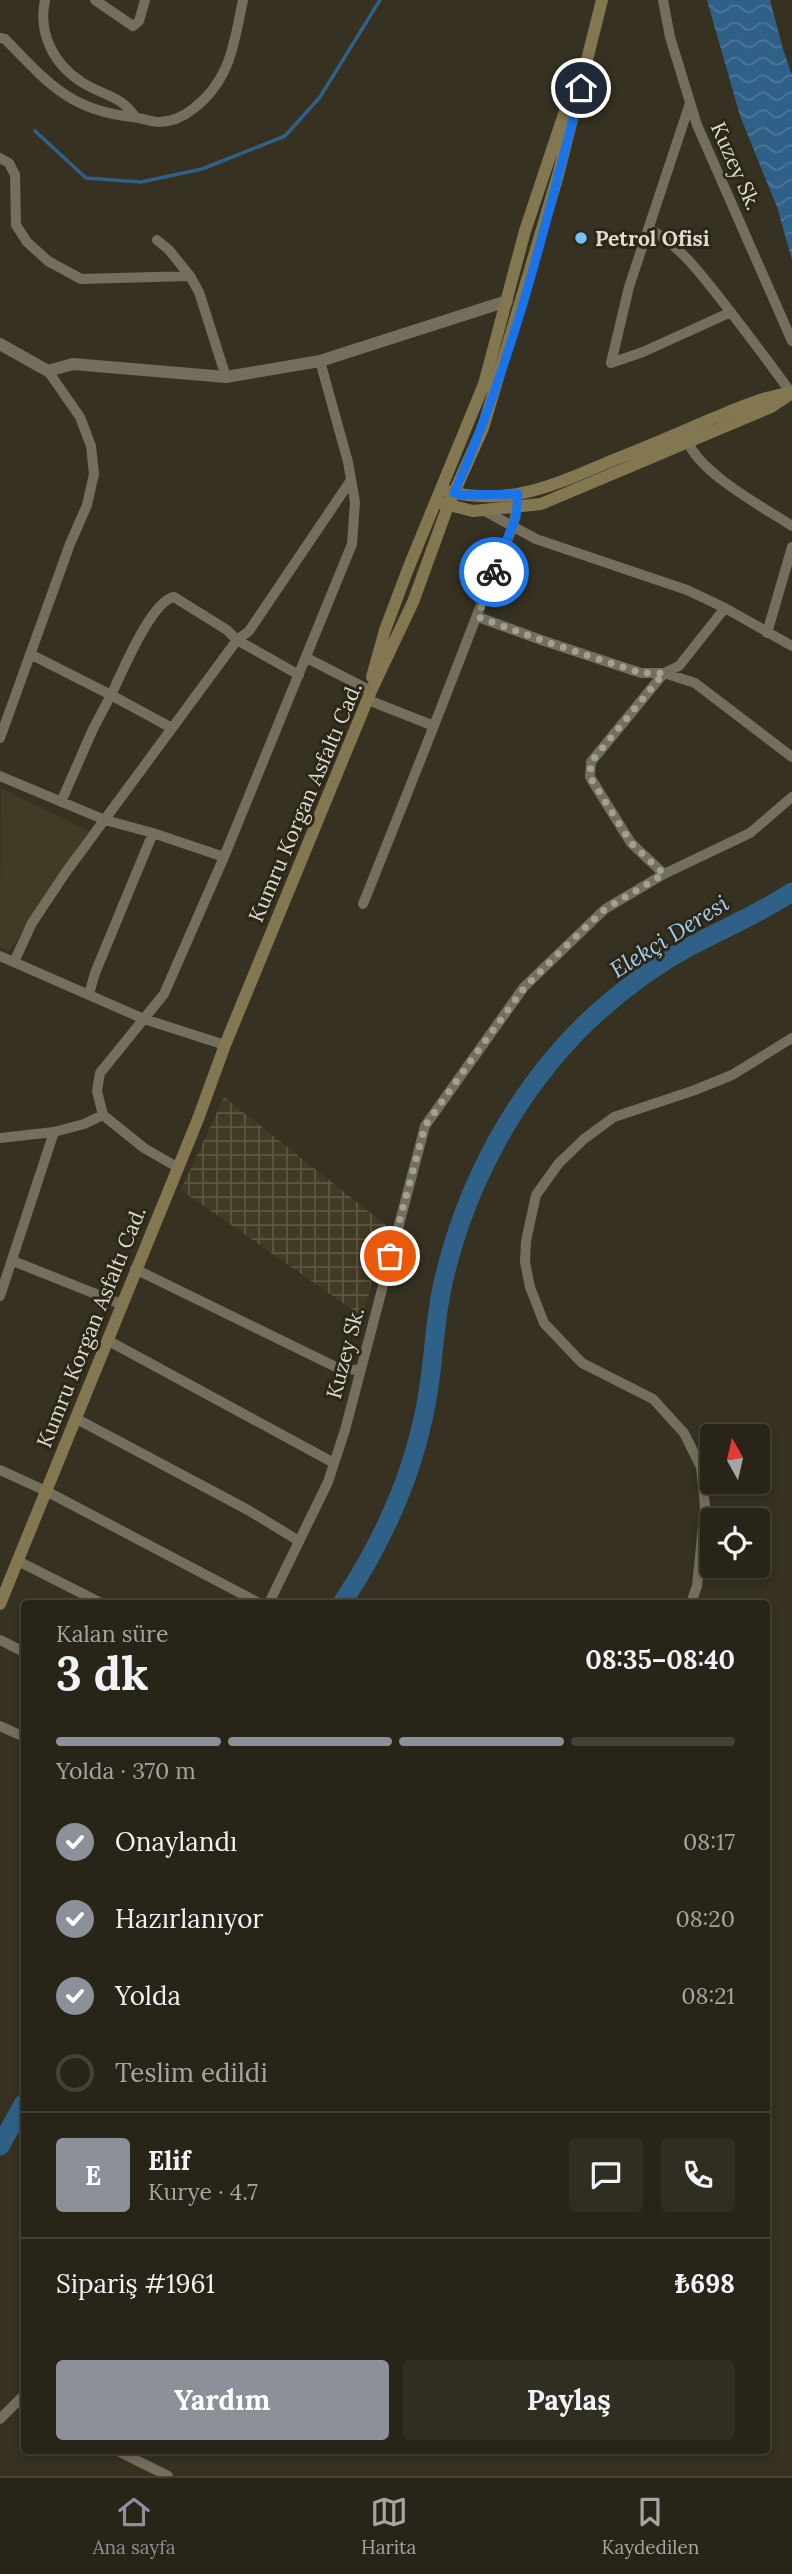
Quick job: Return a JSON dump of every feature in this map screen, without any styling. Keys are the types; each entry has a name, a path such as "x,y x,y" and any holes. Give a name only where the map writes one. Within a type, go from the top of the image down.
{"main road":[{"name":"Kumru Korgan Asfaltı Cad.","path":"0,1604 198,1119 225,1045 370,696 418,591 448,506 483,428 558,175 602,0"},
{"path":"370,696 372,672 385,630 437,495 484,384 542,177 576,75 589,48"},
{"path":"437,495 454,493 541,504 629,461 739,414 771,396 792,393"},
{"path":"739,414 771,407 792,393"},
{"path":"437,495 448,506 472,511 517,501"}],"street":[{"path":"45,0 43,28 50,49 61,64 81,82 122,101 135,117"},
{"path":"95,0 133,26 139,21 145,0"},
{"path":"0,38 5,39 46,81 72,101 98,112 160,122 182,117 219,83 231,57 243,0"},
{"name":"Kuzey Sk.","path":"663,0 670,37 697,125 792,341"},
{"path":"690,103 629,287 611,363 643,352 731,313"},
{"path":"0,158 9,163 15,175 16,226 27,242 48,261 80,279 190,276"},
{"path":"650,229 666,238 696,268 792,393"},
{"path":"157,240 169,250 199,292 226,377"},
{"path":"48,372 73,364 226,377 320,361 507,301"},
{"path":"0,344 48,372 80,417 91,446 94,474 87,505 0,738"},
{"path":"177,1167 144,1148 103,1115 97,1091 100,1073 164,994 224,858 352,544 355,502 348,462 320,361"},
{"path":"685,437 694,455 708,470 792,526"},
{"path":"14,962 32,923 97,829 170,727 237,640 249,631 351,480"},
{"path":"363,904 513,527 517,501"},
{"path":"483,510 536,539 687,590 792,646"},
{"path":"767,633 792,547"},
{"path":"61,802 93,729 140,637 168,598 174,597 227,630 237,640 299,674"},
{"path":"664,874 631,843 590,777 591,762 664,673 679,666 724,608"},
{"path":"478,617 641,673 664,673 695,683 792,757"},
{"path":"30,654 170,727"},
{"path":"307,658 370,696 434,726"},
{"path":"0,776 106,820 153,832 224,858"},
{"name":"Kuzey Sk.","path":"270,1600 328,1482 334,1464 425,1126 524,988 605,909 664,874 750,833 792,797"},
{"path":"89,994 94,973 153,832"},
{"path":"0,956 144,1019 225,1045"},
{"path":"692,1600 697,1586 705,1506 701,1467 684,1433 653,1399 582,1363 544,1323 524,1262 536,1195 559,1163 584,1139 614,1117 695,1090 732,1074 792,1038"},
{"path":"0,1138 54,1132 84,1124 103,1115"},
{"path":"0,1296 54,1132"},
{"path":"13,1261 121,1304"},
{"path":"135,1269 340,1369 361,1370"},
{"path":"107,1340 334,1464"},
{"path":"75,1418 248,1510 299,1541"},
{"path":"0,1470 46,1491 253,1600"},
{"path":"18,1561 96,1600"},
{"path":"0,1640 21,1650"},
{"path":"0,1726 21,1736"},
{"path":"0,2419 21,2399"},
{"path":"124,2454 168,2476"}],"shaded area":[{"path":"1,788 89,831 9,952 0,947"},
{"path":"224,1097 386,1225 363,1317 181,1190"}],"water":[{"path":"707,0 770,0 792,75 792,260 777,207 740,116"}],"waterway":[{"path":"35,131 86,178 141,182 202,169 285,136 320,97 380,0"},
{"name":"Elekçi Deresi","path":"344,1600 384,1530 405,1479 427,1399 440,1298 453,1247 479,1176 516,1110 561,1049 623,991 675,955 792,892"},
{"name":"Elekçi Deresi","path":"0,2146 21,2108"}],"way so far":[{"path":"390,1256 425,1126 467,1066 524,988 569,943 605,909 664,874 631,843 590,777 591,762 664,673 641,673 478,617 494,572"}],"place":[{"name":"Petrol Ofisi","path":"581,238"}],"route":[{"path":"494,572 516,517 518,494 505,496 454,493 483,428 521,306 581,88"}]}
